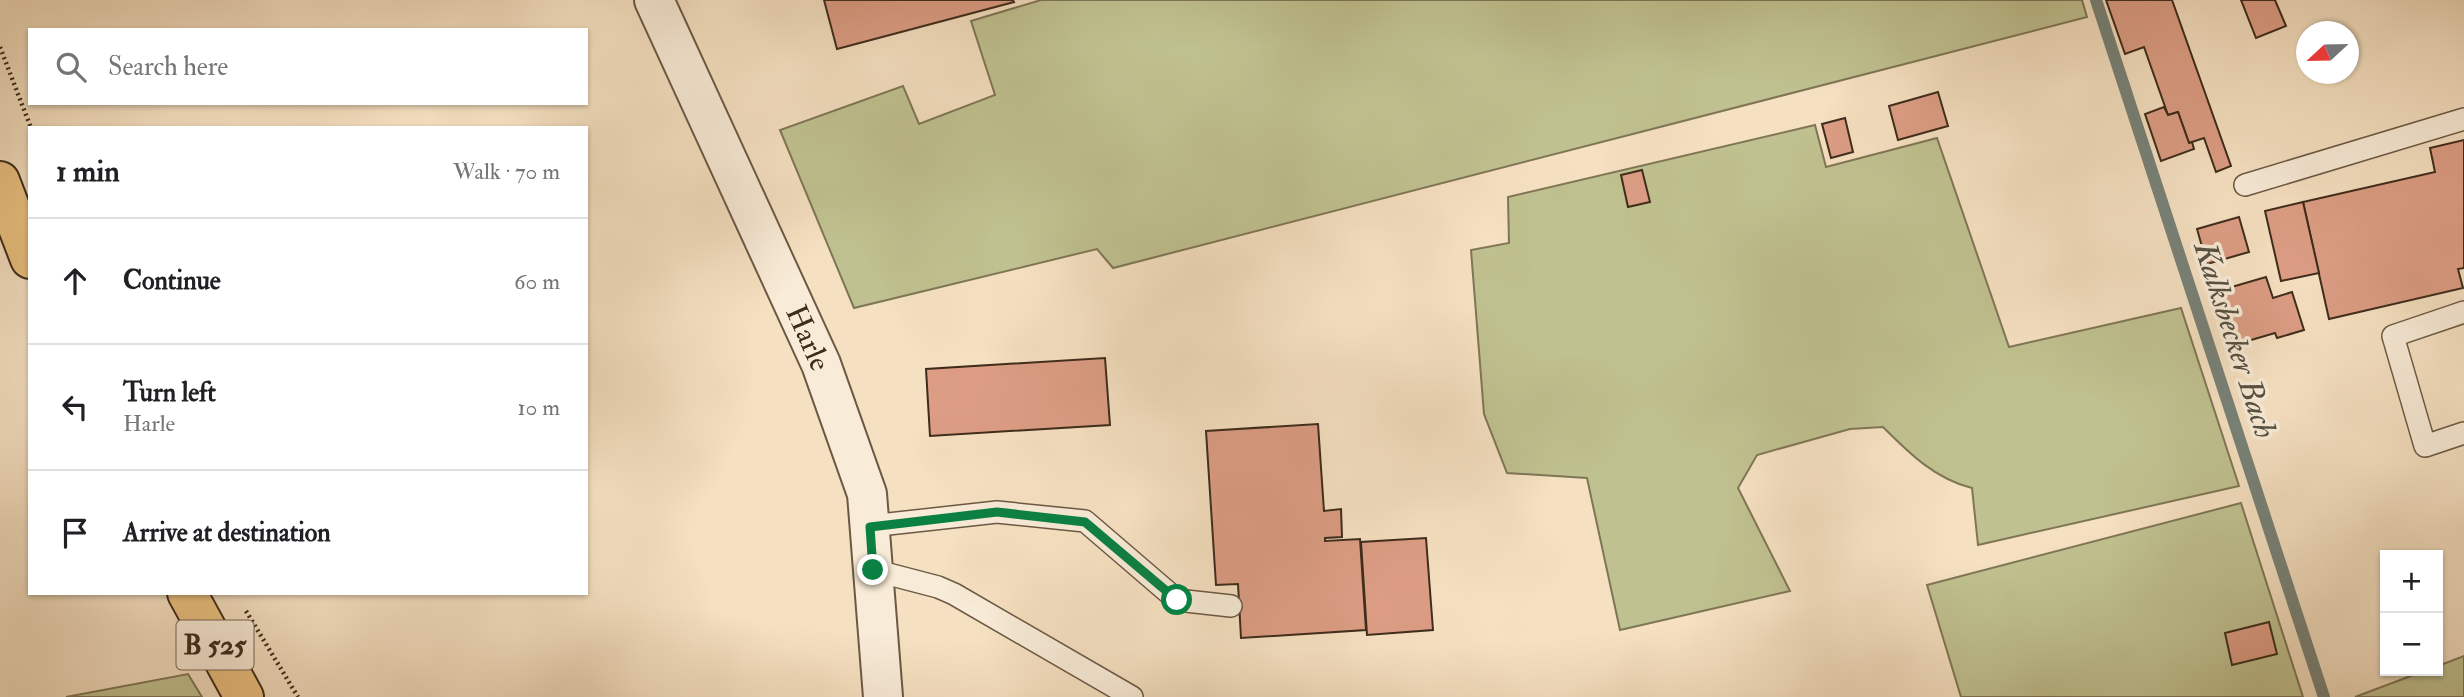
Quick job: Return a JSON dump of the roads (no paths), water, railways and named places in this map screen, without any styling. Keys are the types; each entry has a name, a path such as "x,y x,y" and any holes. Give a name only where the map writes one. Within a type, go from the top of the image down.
{"main road":[{"path":"0,181 28,255"},
{"name":"B 525","path":"188,595 244,697"}],"street":[{"name":"Harle","path":"654,0 821,364 867,494 883,697"}],"lane":[{"path":"2245,185 2464,119"},
{"path":"2464,312 2393,336 2425,446 2464,433"},
{"path":"870,527 997,512 1085,522 1177,600 1231,606"},
{"path":"873,570 939,587 954,594 1132,697"}],"waterway":[{"name":"Kalksbecker Bach","path":"2096,0 2324,697"}]}
